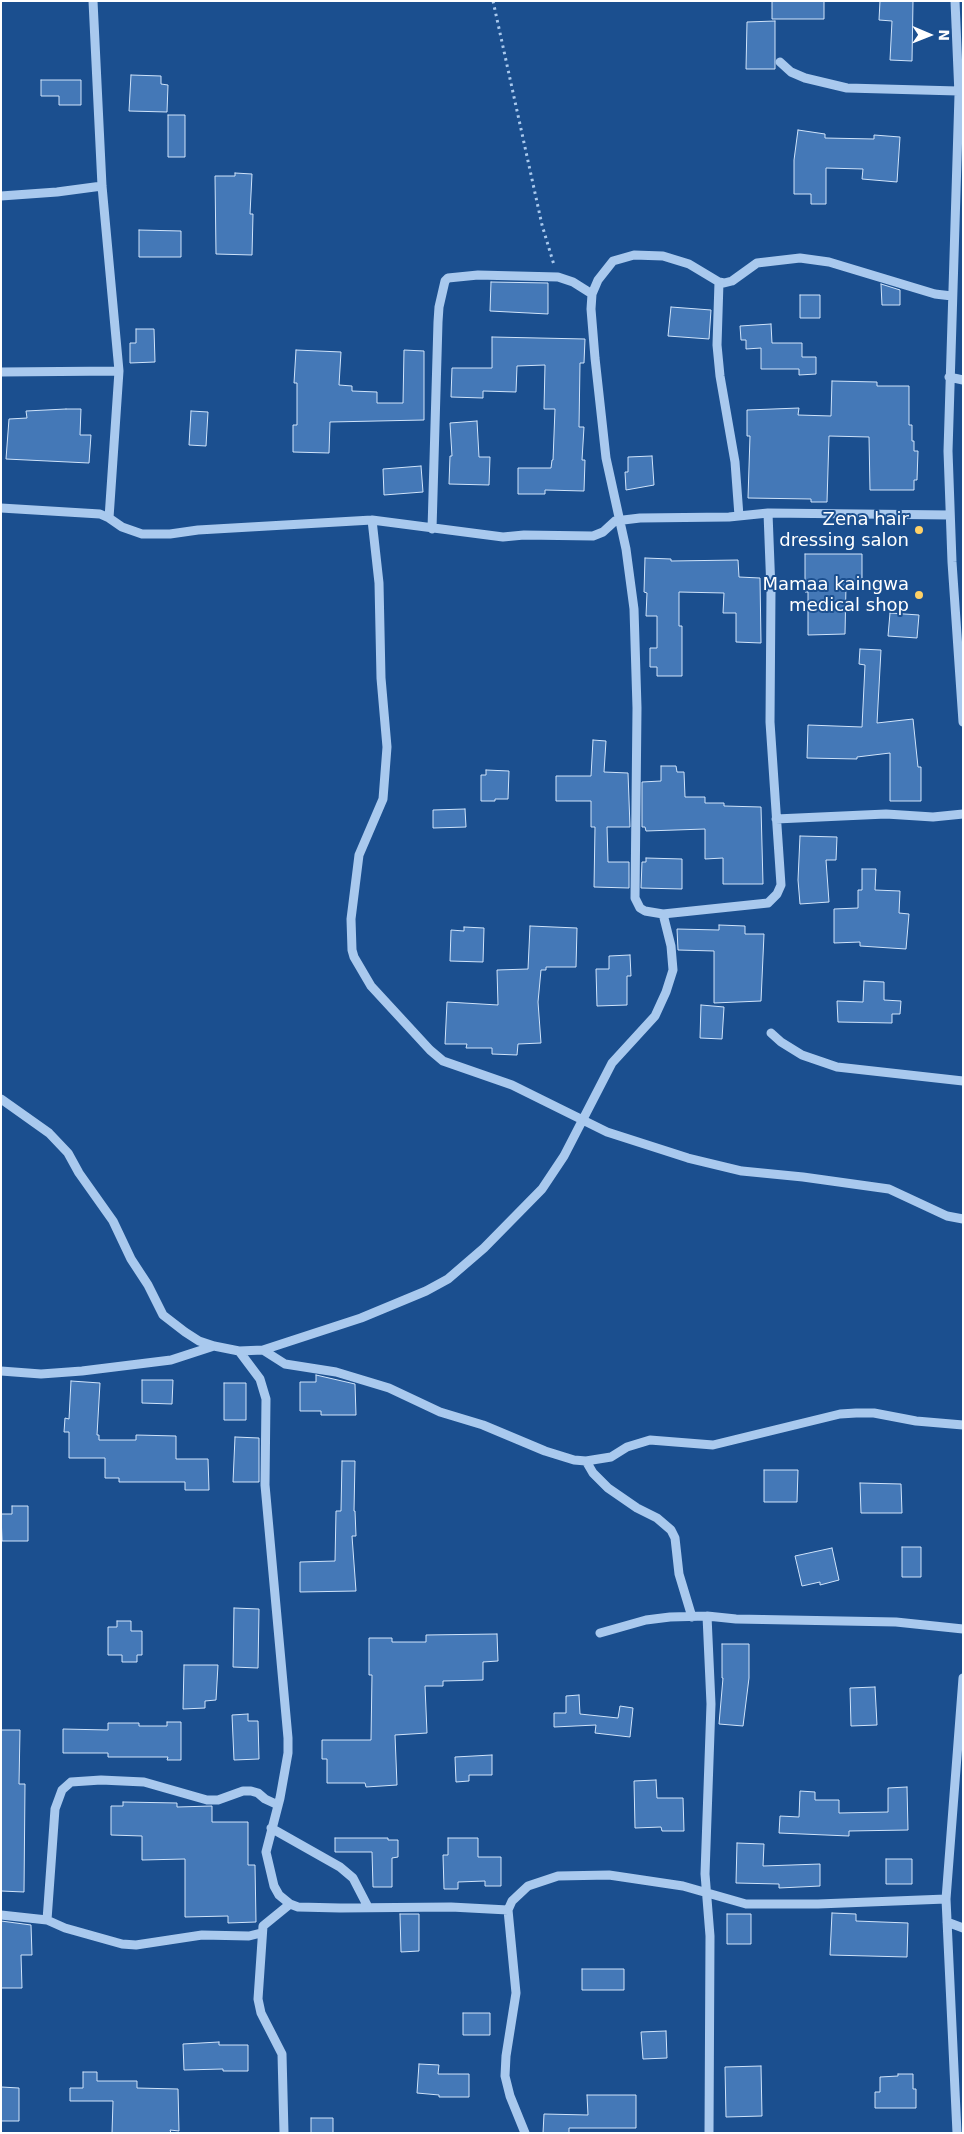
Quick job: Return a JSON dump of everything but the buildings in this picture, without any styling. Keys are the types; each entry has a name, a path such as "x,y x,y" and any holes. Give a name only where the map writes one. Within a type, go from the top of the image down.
{"street":[{"path":"93,1 102,186 119,371 109,518"},
{"path":"954,1 960,94 949,377 950,514 963,722"},
{"path":"780,62 791,72 805,78 847,88 960,94"},
{"path":"1,196 57,192 102,186"},
{"path":"768,513 771,591 770,722 781,885 773,900 768,903 663,914 645,911 640,908 635,898 637,661 632,591 626,549 606,458 594,342 592,294 598,280 606,268 613,262 634,255 662,256 690,264 719,282 732,282 757,263 782,259 816,259 935,294 952,296"},
{"path":"432,529 438,322 439,307 445,281 448,278 478,275 558,277 573,282 592,294"},
{"path":"719,282 718,344 720,376 735,462 739,516"},
{"path":"1,372 119,371"},
{"path":"949,377 963,380"},
{"path":"1,508 92,513 109,518 131,531 152,534 372,520 503,537 524,535 593,536 603,532 619,520 739,516 768,513 950,514"},
{"path":"372,520 379,583 381,678 387,747 383,799 363,841 357,864 351,919 354,957 371,986 430,1050 443,1061 512,1084 607,1132 688,1158 742,1171 889,1189 947,1216 963,1219"},
{"path":"776,819 886,814 933,817 963,814"},
{"path":"1,1098 49,1133 68,1153 79,1173 113,1221 131,1259 148,1285 163,1315 185,1332 214,1346 239,1351 263,1350 361,1318 426,1291 448,1279 510,1224 542,1190 564,1156 612,1063 655,1016 666,992 672,970 672,954 663,914"},
{"path":"771,1033 781,1042 802,1055 838,1067 963,1081"},
{"path":"1,1371 41,1374 171,1360 214,1346"},
{"path":"263,1350 285,1364 336,1372 389,1388 440,1412 488,1427 545,1451 568,1458 586,1460 611,1457 640,1442 661,1440 713,1445 840,1414 874,1413 916,1421 963,1425"},
{"path":"239,1351 260,1379 266,1399 265,1485 288,1738 288,1753 278,1805 266,1852 269,1871 279,1895 290,1904 311,1908 460,1907 508,1910"},
{"path":"586,1460 593,1473 608,1488 657,1518 671,1530 675,1538 679,1574 692,1617"},
{"path":"707,1616 711,1704 705,1892 709,1919 710,1954 708,2133"},
{"path":"600,1632 646,1620 707,1616 736,1619 896,1622 963,1629"},
{"path":"957,2133 959,2117 946,1899 959,1774 963,1678"},
{"path":"47,1920 55,1810 62,1790 71,1782 101,1780 144,1782 207,1800 218,1800 243,1791 251,1791 278,1805"},
{"path":"271,1828 340,1867 352,1878 368,1908"},
{"path":"525,2133 510,2096 505,2076 506,2056 516,1993 508,1910 512,1901 528,1886 558,1876 609,1875 658,1881 746,1904 818,1904 946,1899"},
{"path":"284,2133 282,2054 259,2006 261,1933 266,1922 290,1904"},
{"path":"1,1915 47,1920 65,1928 122,1944 136,1945 202,1935 249,1936 261,1933"},
{"path":"947,1922 963,1928"}],"path":[{"path":"493,1 542,225 558,277"}],"place":[{"name":"Zena hair dressing salon","path":"919,530"},
{"name":"Mamaa kaingwa medical shop","path":"919,595"}]}
